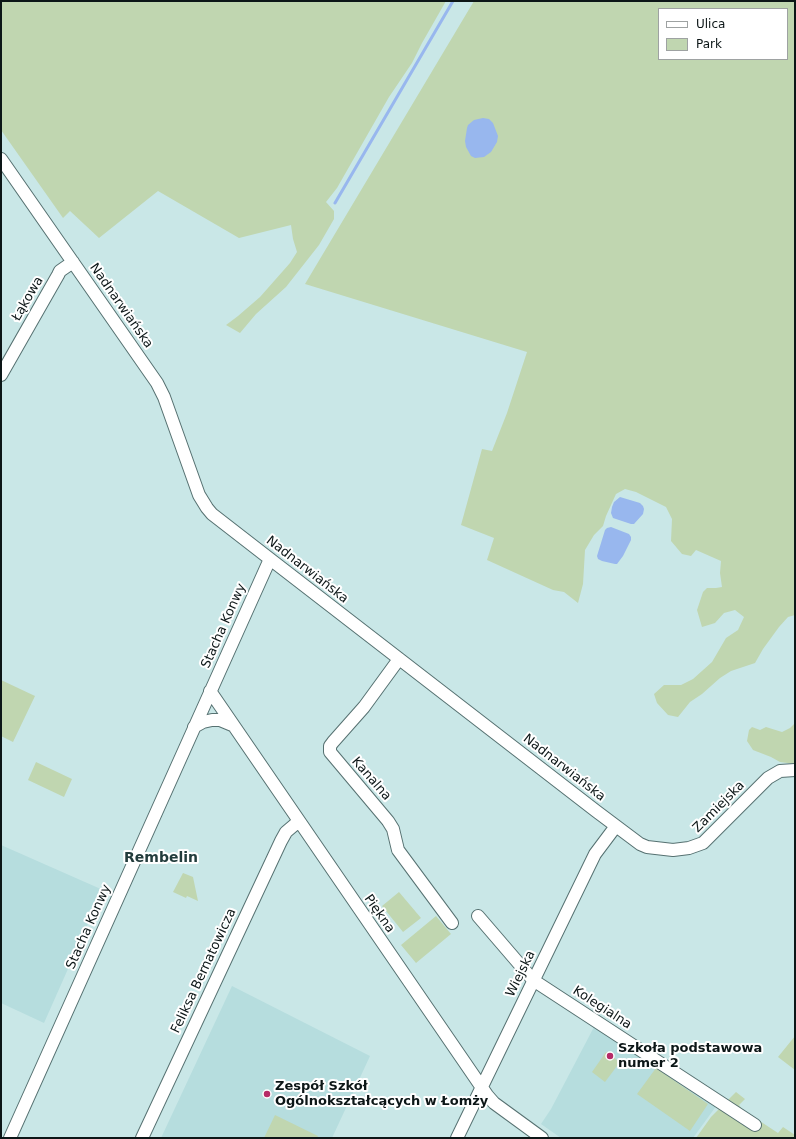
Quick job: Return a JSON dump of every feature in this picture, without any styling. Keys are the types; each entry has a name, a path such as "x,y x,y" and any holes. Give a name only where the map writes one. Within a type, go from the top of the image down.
{"street":[{"name":"Nadnarwiańska","path":"1,159 157,383 164,397 199,494 212,514 616,826"},
{"name":"Łąkowa","path":"1,375 60,271 73,262"},
{"name":"Stacha Konwy","path":"10,1138 270,559"},
{"name":"Kanalna","path":"399,659 364,707 330,746 330,752 391,825 398,850 452,923"},
{"name":"Piękna","path":"210,691 481,1087 494,1103 542,1138"},
{"path":"194,726 212,720 220,720 232,725"},
{"name":"Zamiejska","path":"616,826 647,848 673,850 694,847 703,843 768,778 780,771 795,770"},
{"name":"Feliksa Bernatowicza","path":"142,1138 281,840 286,832 299,822"},
{"name":"Wiejska","path":"457,1138 595,854 616,826"},
{"path":"478,916 534,980"},
{"name":"Kolegialna","path":"534,980 755,1125"}],"shaded area":[{"path":"1,845 103,890 44,1023 1,1003"},
{"name":"Zespół Szkół Ogólnokształcących w Łomży","path":"232,986 370,1056 332,1138 161,1138"},
{"name":"Szkoła podstawowa numer 2","path":"594,1027 717,1105 693,1138 561,1138 541,1124 551,1109"}],"green space":[{"path":"1,1 446,1 412,63 389,97 337,188 326,202 334,211 334,219 319,245 286,287 256,314 240,333 226,325 260,297 290,263 297,252 291,225 239,238 158,191 99,238 70,211 63,218 1,130"},
{"path":"474,1 795,1 795,615 788,617 779,627 755,663 731,671 720,678 702,694 690,702 678,717 668,715 657,703 654,694 664,685 681,685 693,679 712,662 726,638 738,630 744,617 735,610 724,613 715,623 702,627 697,610 703,592 707,588 722,587 720,573 721,561 696,550 691,556 682,554 671,541 672,519 666,507 636,492 625,489 616,494 603,526 594,535 585,550 583,584 578,603 564,592 553,590 487,560 494,538 461,525 482,449 492,451 507,413 527,352 305,284"},
{"path":"1,680 35,696 13,742 1,736"},
{"path":"795,723 795,764 780,762 753,750 747,741 749,730 752,727 760,730 766,727 782,732 790,728"},
{"path":"36,762 72,779 64,797 28,780"},
{"path":"183,873 193,877 198,901 187,896 186,898 173,892"},
{"path":"399,892 421,918 403,932 382,906"},
{"path":"436,916 451,934 416,963 401,945"},
{"path":"795,1036 795,1070 778,1057"},
{"path":"606,1052 620,1062 605,1082 592,1072"},
{"path":"656,1068 708,1104 690,1131 637,1094"},
{"path":"736,1092 745,1099 739,1105 743,1110 778,1133 783,1127 795,1135 795,1138 696,1138 711,1117"},
{"path":"275,1115 318,1136 317,1138 264,1138"}],"water":[{"path":"483,118 489,119 493,123 498,136 497,142 491,152 484,157 475,158 471,156 466,147 465,141 467,128 468,125 474,120"},
{"path":"620,497 640,503 643,506 643,514 634,524 613,518 611,513 612,507 614,502"},
{"path":"611,527 629,534 631,537 623,556 617,564 602,561 598,559 597,556 605,530"}],"waterway":[{"path":"335,203 453,1"}],"place":[{"name":"Szkoła podstawowa numer 2","path":"610,1056"},
{"name":"Zespół Szkół Ogólnokształcących w Łomży","path":"267,1094"}],"district":[{"name":"Rembelin","path":"161,858"}]}
